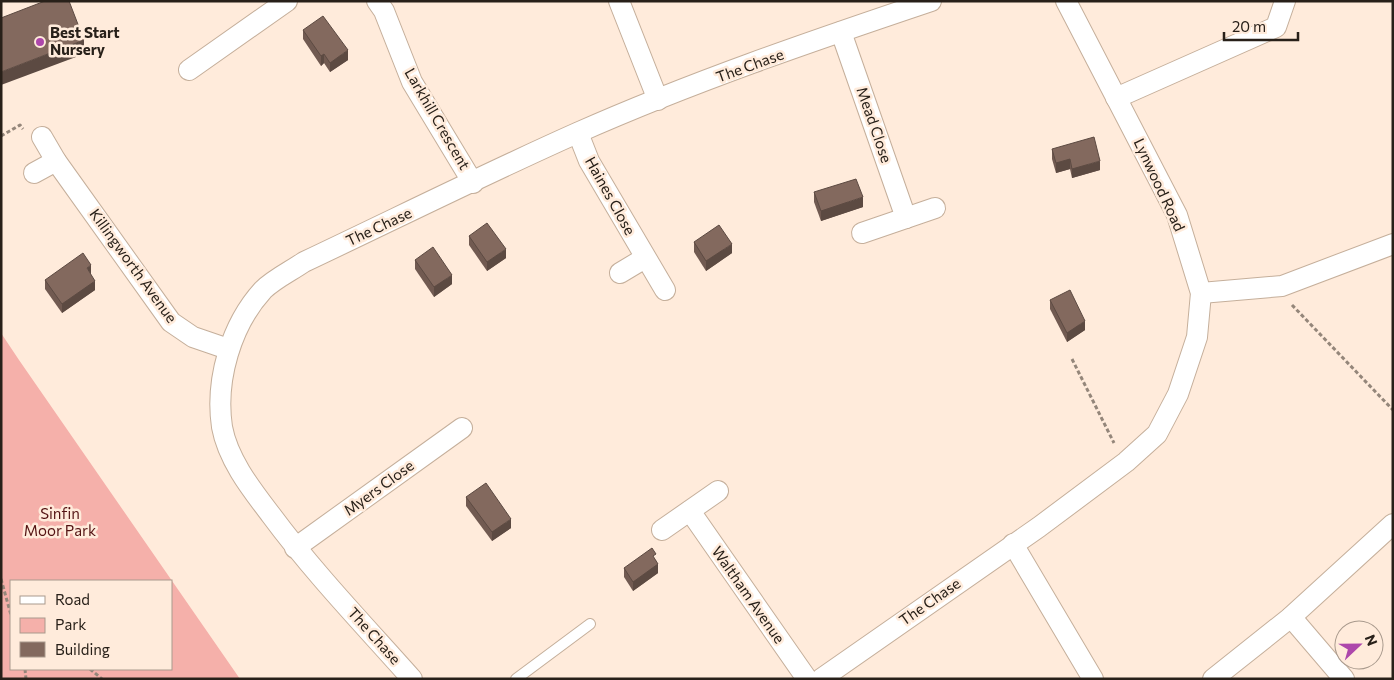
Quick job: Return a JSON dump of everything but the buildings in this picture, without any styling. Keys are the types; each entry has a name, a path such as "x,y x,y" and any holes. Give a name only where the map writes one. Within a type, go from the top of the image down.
{"street":[{"path":"190,70 287,1"},
{"name":"Larkhill Crescent","path":"377,1 384,11 412,82 473,182"},
{"path":"619,1 658,100"},
{"name":"The Chase","path":"412,679 295,548 241,475 222,428 222,395 228,349 238,327 264,290 296,268 578,133 658,100 841,32 931,1"},
{"name":"Lynwood Road","path":"1039,527 1126,462 1157,434 1178,394 1197,338 1202,293 1177,215 1066,1"},
{"path":"1116,98 1276,27 1285,1"},
{"name":"Mead Close","path":"841,32 906,218"},
{"name":"Haines Close","path":"578,133 589,161 665,290"},
{"name":"Killingworth Avenue","path":"42,137 56,161 171,322 193,337 228,349"},
{"path":"34,173 56,161"},
{"path":"862,233 935,208"},
{"path":"1202,293 1282,286 1393,244"},
{"path":"620,273 645,258"},
{"name":"Myers Close","path":"295,548 462,428"},
{"path":"662,530 718,491"},
{"name":"Waltham Avenue","path":"690,511 807,679"},
{"path":"1213,679 1291,617 1393,524"},
{"name":"The Chase","path":"822,679 1039,527"},
{"path":"1013,544 1093,679"},
{"path":"1291,617 1344,679"}],"lane":[{"path":"516,679 590,624"}],"path":[{"path":"1282,286 1291,304 1393,410"},
{"path":"1072,359 1119,453 1126,462"},
{"path":"2,581 10,602"},
{"path":"91,670 102,679"}],"green space":[{"name":"Sinfin Moor Park","path":"1,333 171,580 10,580 10,670 172,670 172,581 240,679 1,679"}],"place":[{"name":"Best Start Nursery","path":"40,42"}]}
